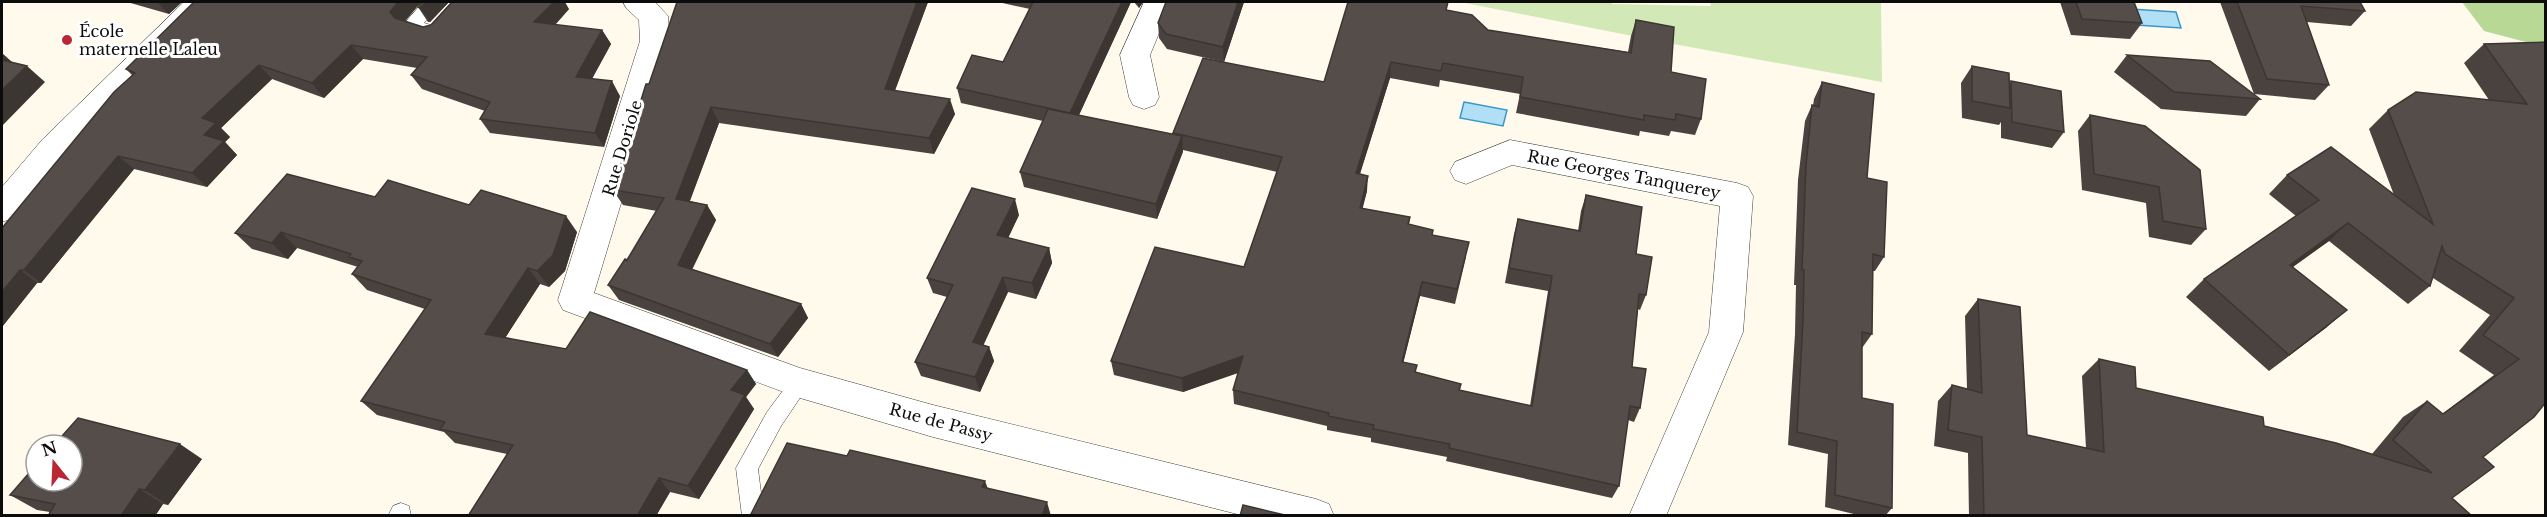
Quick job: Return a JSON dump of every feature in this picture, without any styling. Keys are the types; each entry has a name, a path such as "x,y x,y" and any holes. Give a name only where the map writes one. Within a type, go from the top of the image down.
{"street":[{"path":"2,209 53,149 201,2"},
{"name":"Rue Doriole","path":"575,300 655,41 653,16 637,2"},
{"path":"1144,97 1135,55 1158,2"},
{"name":"Rue Georges Tanquerey","path":"1467,171 1510,152 1737,196 1726,332 1647,516"},
{"name":"Rue de Passy","path":"575,300 800,383 933,421 1316,516"}],"lane":[{"path":"433,2 412,25 434,33 462,2"},
{"path":"753,516 747,468 774,419 800,383"}],"green space":[{"path":"1460,2 1611,2 1612,4 1711,6 1710,2 1881,2 1882,82 1668,43"},
{"path":"2462,2 2545,2 2545,47 2484,31"}],"water":[{"path":"2131,9 2176,12 2181,28 2136,25"},
{"path":"1464,102 1507,110 1503,126 1460,118"}],"building":[{"path":"194,2 398,2 390,12 395,18 423,27 431,25 452,2 554,2 534,22 602,30 576,77 612,81 595,133 480,119 490,102 411,75 427,57 351,45 312,83 259,65 202,118 216,123 204,135 224,141 192,173 118,156 24,270 20,270 2,292 2,228 114,92 135,73 126,69"},
{"path":"677,2 917,2 885,89 950,99 929,138 711,107 676,199 707,205 678,265 801,304 770,344 608,285 625,259 627,260 664,198 613,190 646,84 649,84"},
{"path":"1033,2 1122,2 1070,113 957,88 972,55 1003,62"},
{"path":"1166,2 1238,2 1223,47 1166,34 1158,23"},
{"path":"1348,2 1448,2 1446,10 1472,15 1488,30 1631,53 1636,20 1674,27 1671,72 1706,79 1701,119 1676,114 1675,120 1644,115 1644,120 1520,97 1523,77 1443,63 1441,71 1391,62 1356,173 1368,176 1360,208 1410,217 1408,224 1433,230 1432,235 1469,242 1457,289 1422,282 1402,362 1417,365 1415,372 1461,384 1459,390 1532,406 1552,276 1509,268 1518,219 1580,231 1586,195 1642,207 1636,254 1652,257 1646,295 1639,294 1632,367 1646,369 1640,408 1630,406 1619,486 1449,448 1450,444 1373,429 1374,425 1328,416 1329,413 1233,390 1243,356 1182,378 1111,361 1155,247 1244,267 1282,157 1173,133 1203,58 1324,82"},
{"path":"2076,2 2134,2 2142,23 2082,19"},
{"path":"2237,2 2360,2 2365,11 2301,6 2329,85 2267,79"},
{"path":"2546,42 2546,402 2534,417 2483,457 2494,467 2452,498 2472,516 1984,516 1982,437 1948,430 1952,385 1982,393 1978,299 2020,307 2027,435 2104,452 2099,359 2135,367 2136,388 2263,417 2264,426 2336,443 2432,473 2393,440 2427,401 2443,414 2519,359 2483,335 2514,298 2445,254 2442,246 2430,286 2348,223 2290,265 2347,310 2289,355 2204,279 2319,200 2287,175 2331,147 2433,224 2388,110 2416,92 2527,104 2484,44"},
{"path":"2127,55 2210,61 2260,99 2174,92"},
{"path":"2,60 27,66 2,90"},
{"path":"1972,66 2009,73 2010,108 1972,101"},
{"path":"2011,81 2061,91 2064,132 2012,122"},
{"path":"1822,82 1874,94 1867,178 1887,182 1884,257 1873,254 1872,334 1862,332 1862,398 1893,404 1892,508 1835,495 1837,441 1797,432 1803,320 1804,270 1802,270 1806,165 1812,105 1819,107"},
{"path":"1048,109 1182,136 1156,204 1020,172"},
{"path":"2090,115 2145,126 2200,170 2206,229 2163,221 2159,187 2094,174"},
{"path":"287,174 375,197 388,180 469,205 481,190 566,216 553,255 537,271 528,268 485,334 566,349 590,312 747,370 731,390 745,395 688,486 659,478 637,516 468,516 513,445 440,429 445,422 361,401 431,300 352,274 362,261 349,257 351,254 281,232 272,243 235,233"},
{"path":"972,188 1015,199 997,235 1049,248 1032,283 1003,277 973,342 989,347 975,377 915,362 953,285 927,278"},
{"path":"78,418 180,444 145,490 139,489 121,516 48,516 55,504 10,495 24,479 24,493 84,493 84,433 65,433"},
{"path":"787,443 847,456 850,450 985,481 982,487 1047,502 1042,516 750,516"},
{"path":"1243,505 1289,516 1240,516"}],"place":[{"name":"École maternelle Laleu","path":"67,40"}]}
